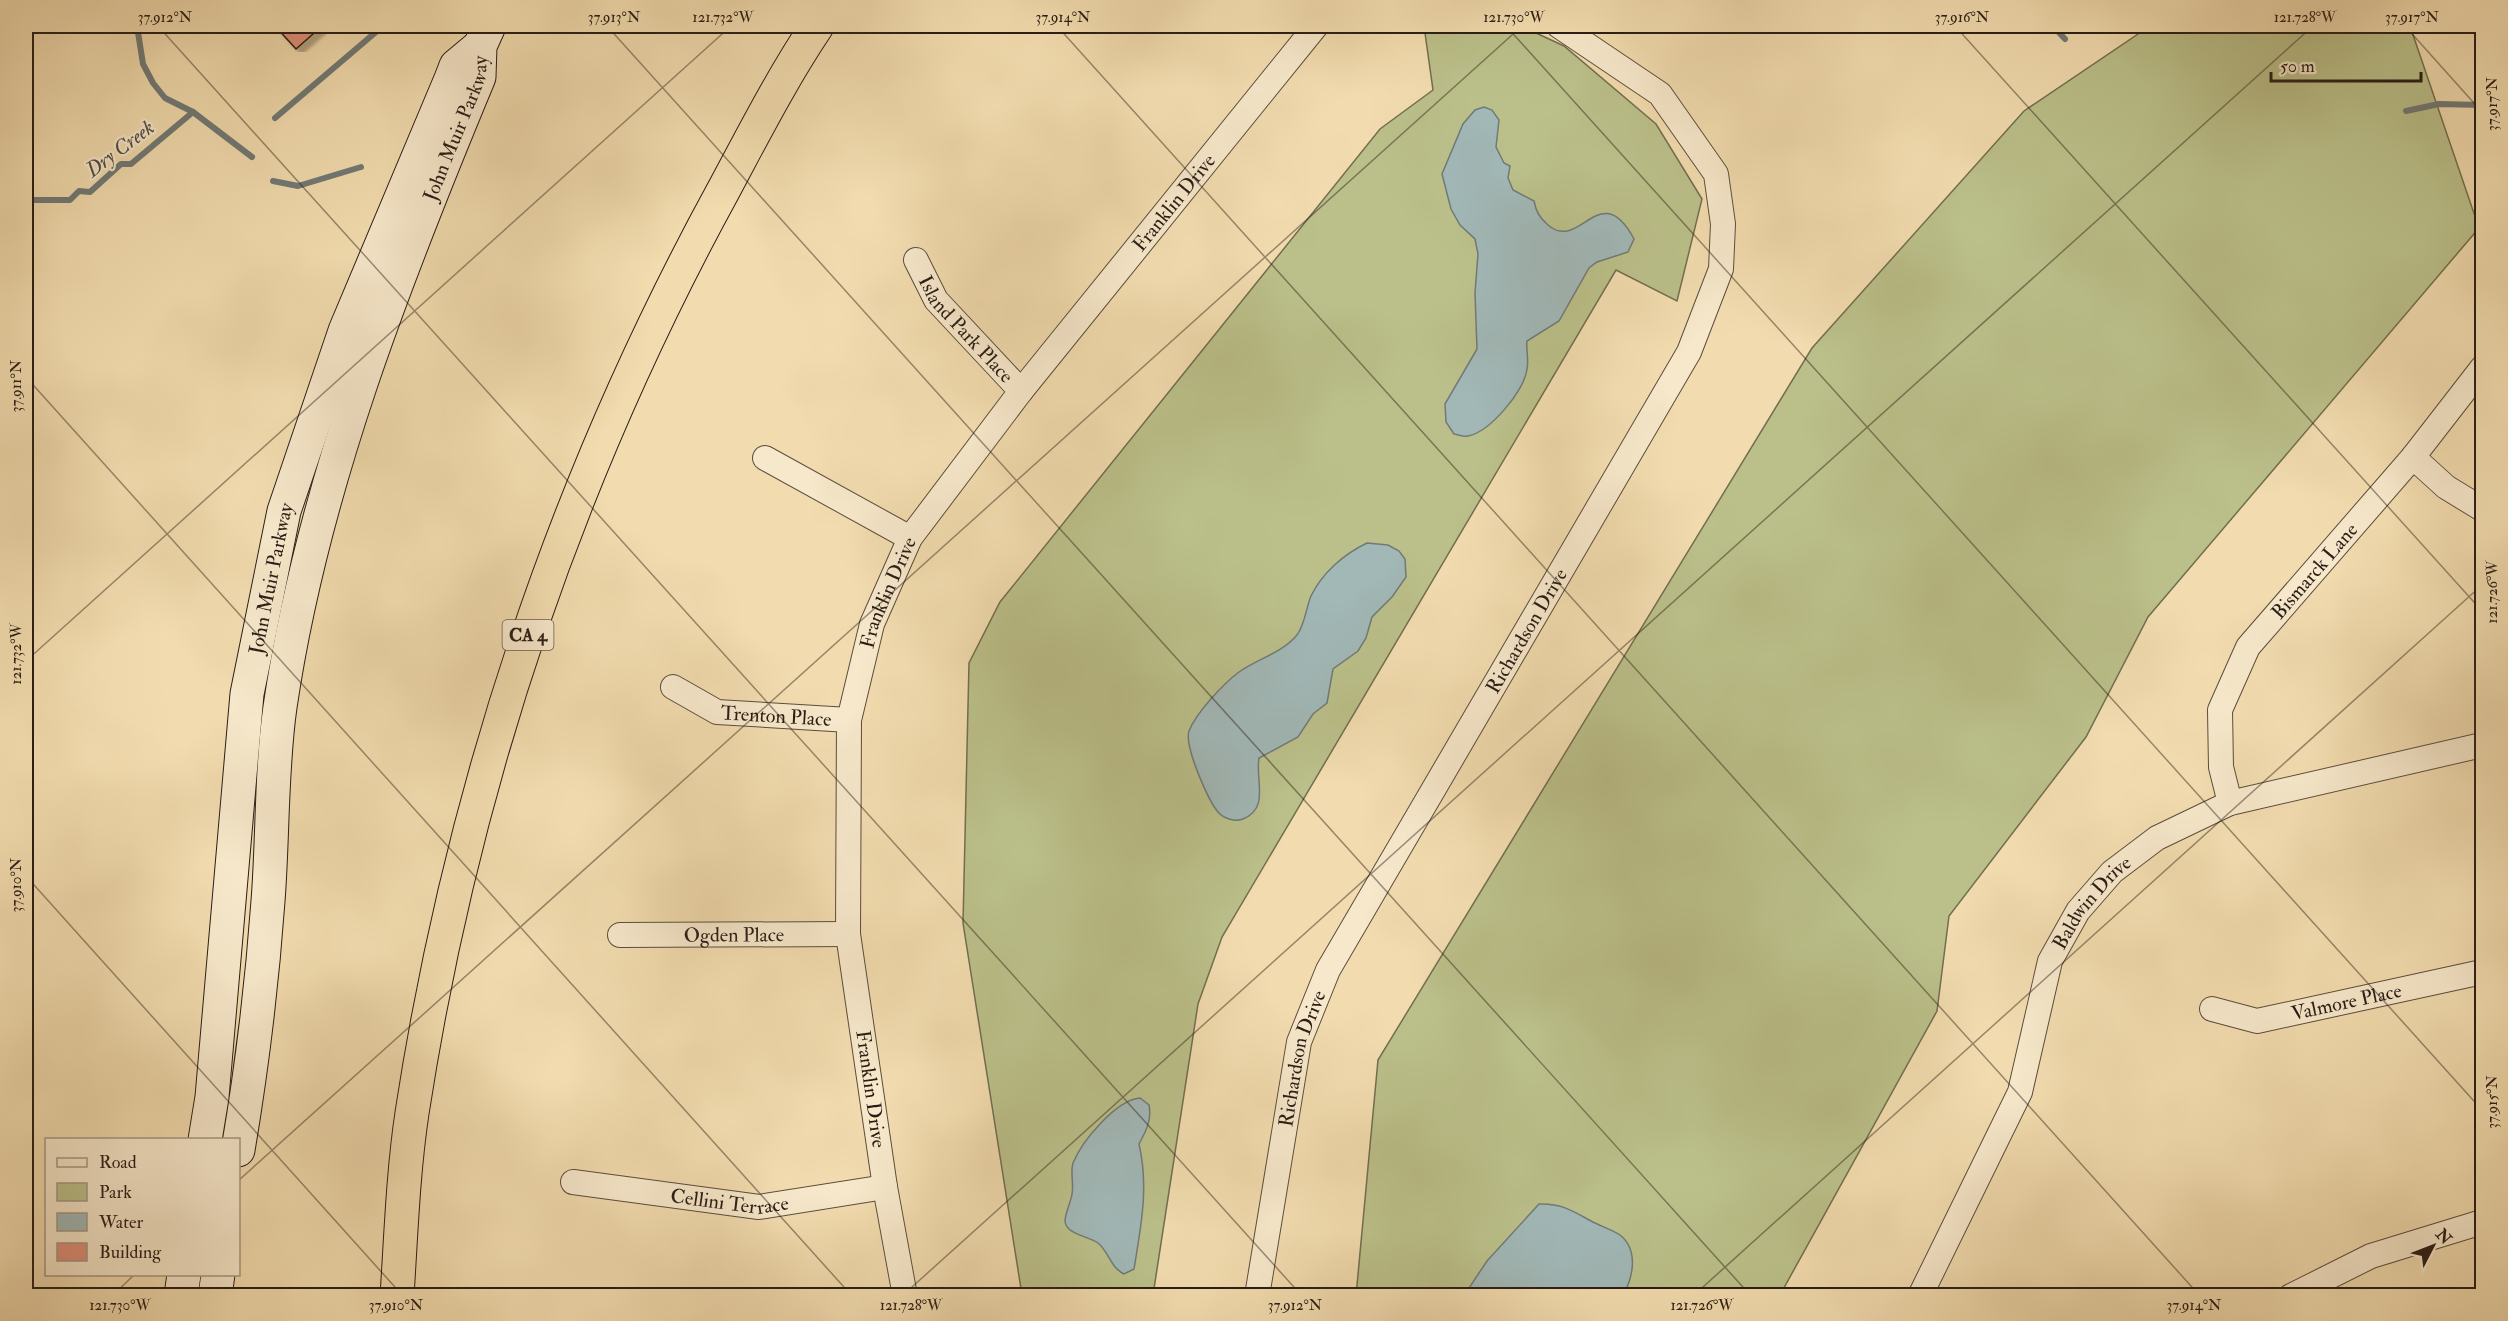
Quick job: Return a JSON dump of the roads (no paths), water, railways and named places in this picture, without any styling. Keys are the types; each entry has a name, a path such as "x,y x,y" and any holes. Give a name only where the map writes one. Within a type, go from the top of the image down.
{"highway":[{"name":"CA 4","path":"397,1296 411,1115 448,915 470,821 496,732 535,615 608,424 656,319 705,222 817,26"}],"street":[{"name":"Franklin Drive","path":"905,1296 885,1187 848,934 849,720 872,624 910,538 1021,391 1316,26"},
{"name":"Richardson Drive","path":"1257,1296 1299,1042 1328,970 1689,352 1720,269 1723,224 1716,174 1660,94 1559,26"},
{"name":"John Muir Parkway","path":"205,1138 212,1097 247,694 284,511 345,331 456,66 485,36"},
{"name":"John Muir Parkway","path":"240,1138 255,1048 268,902 280,708 315,530 380,331 479,77 485,36"},
{"name":"Island Park Place","path":"916,260 936,300 1021,391"},
{"name":"Bismarck Lane","path":"2230,803 2221,767 2220,710 2248,647 2413,457 2482,368"},
{"path":"2413,457 2446,487 2482,509"},
{"path":"765,458 910,538"},
{"name":"Trenton Place","path":"674,687 717,712 849,720"},
{"name":"Baldwin Drive","path":"1920,1296 2020,1092 2050,961 2078,911 2112,872 2157,838 2230,803 2482,745"},
{"name":"Ogden Place","path":"620,934 848,934"},
{"name":"Valmore Place","path":"2212,1009 2257,1021 2482,972"},
{"name":"Cellini Terrace","path":"573,1182 759,1207 885,1187"},
{"path":"2291,1296 2371,1256 2482,1221"},
{"path":"181,1296 184,1276"},
{"path":"215,1296 218,1276"}],"water":[{"path":"1484,107 1492,110 1499,120 1496,147 1504,163 1510,166 1508,178 1513,190 1534,201 1539,214 1548,225 1559,231 1570,230 1600,214 1611,214 1622,221 1634,239 1628,252 1597,262 1589,268 1559,321 1527,341 1528,362 1525,378 1505,409 1486,427 1477,433 1465,436 1454,434 1446,422 1445,404 1477,349 1475,293 1478,254 1475,239 1460,225 1451,209 1442,174 1463,124 1475,110"},
{"path":"1367,543 1388,545 1399,551 1405,559 1406,577 1392,597 1372,617 1366,638 1358,651 1333,669 1327,703 1313,714 1298,737 1259,758 1260,793 1256,808 1240,820 1226,818 1218,812 1198,773 1190,748 1189,731 1211,699 1233,677 1246,667 1284,647 1297,635 1311,596 1327,572 1350,553"},
{"path":"1140,1098 1149,1105 1150,1110 1148,1125 1139,1144 1144,1191 1143,1206 1134,1269 1124,1274 1119,1271 1098,1243 1069,1229 1065,1218 1072,1194 1072,1167 1077,1154 1092,1133 1111,1114 1131,1100"},
{"path":"1539,1204 1566,1208 1617,1233 1626,1241 1630,1248 1632,1264 1629,1281 1623,1295 1468,1295 1469,1288 1487,1261"}],"waterway":[{"path":"137,26 143,64 153,83 165,98 193,112 252,157"},
{"name":"Dry Creek","path":"275,118 383,26"},
{"path":"2053,26 2065,39"},
{"path":"2406,111 2439,104 2482,105"},
{"name":"Dry Creek","path":"26,200 70,200 79,191 90,192 121,164 131,164 193,112"},
{"path":"273,181 298,186 361,167"}]}
